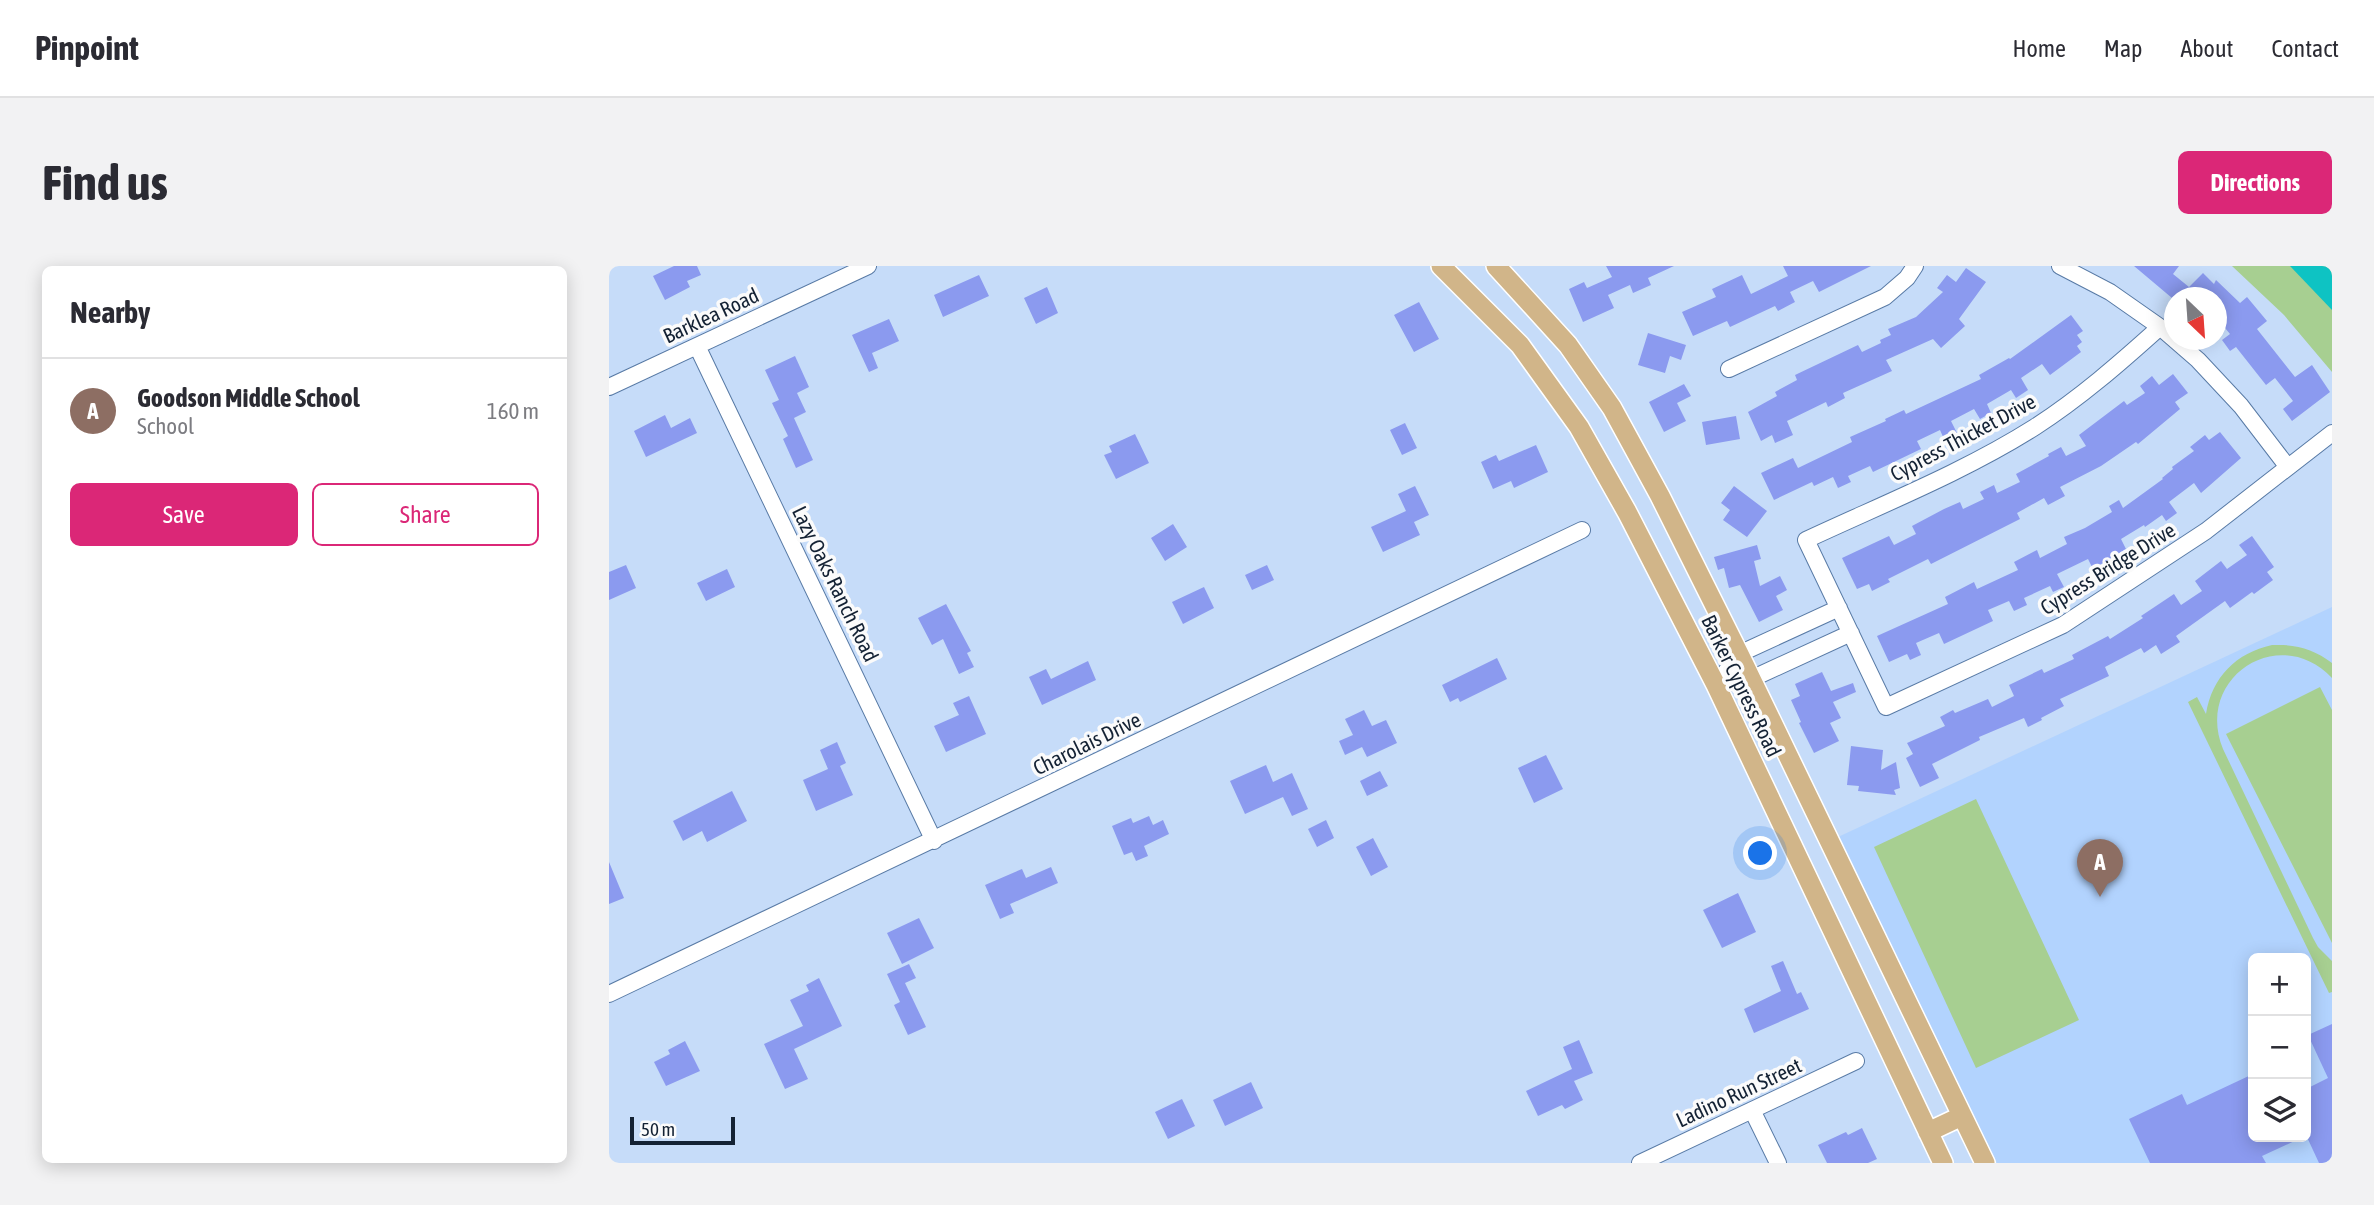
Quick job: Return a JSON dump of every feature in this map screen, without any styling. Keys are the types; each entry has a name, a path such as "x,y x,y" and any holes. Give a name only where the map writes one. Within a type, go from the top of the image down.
{"main road":[{"name":"Barker Cypress Road","path":"1441,266 1520,345 1579,428 1627,512 1716,685 1943,1163"},
{"name":"Barker Cypress Road","path":"1496,266 1568,345 1612,408 1660,496 1985,1163"},
{"path":"1928,1132 1962,1116"}],"street":[{"name":"Barklea Road","path":"609,387 868,266"},
{"path":"1729,369 1885,297 1907,278 1915,266"},
{"path":"2060,266 2110,292 2160,327 2198,360 2241,406 2287,466"},
{"name":"Cypress Thicket Drive","path":"1839,608 1806,540 1962,467 2035,427 2099,381 2160,327"},
{"name":"Lazy Oaks Ranch Road","path":"697,346 934,841"},
{"name":"Cypress Bridge Drive","path":"1851,633 1886,707 2063,625 2206,531 2332,433"},
{"name":"Charolais Drive","path":"609,994 1582,530"},
{"path":"1839,608 1851,633 1751,678 1716,685 1739,654 1839,608"},
{"name":"Ladino Run Street","path":"1640,1163 1856,1061"},
{"path":"1752,1110 1778,1163"}],"shaded area":[{"path":"2232,266 2332,266 2332,372 2284,315"},
{"path":"2290,266 2332,266 2332,310"},
{"path":"2332,607 2332,1163 1997,1163 1838,837"},
{"path":"2272,645 2289,645 2311,651 2332,663 2332,678 2311,662 2289,655 2267,657 2247,666 2231,681 2220,700 2217,723 2223,749 2313,938 2332,961 2332,992 2329,993 2188,702 2197,697 2206,714 2220,678 2237,661"},
{"path":"2320,687 2332,710 2332,943 2226,734"},
{"path":"1976,799 2079,1020 1976,1068 1874,847"}],"building":[{"path":"674,266 697,266 701,275 687,281 690,287 665,300 653,276"},
{"path":"1606,266 1674,266 1648,278 1651,285 1633,293 1630,285 1608,295 1614,308 1583,322 1569,289 1584,282 1587,288 1612,277"},
{"path":"1783,266 1871,266 1819,292 1813,281 1790,292 1795,302 1778,311 1775,306 1730,327 1727,321 1693,336 1682,312 1716,297 1712,289 1742,275 1751,294 1788,276"},
{"path":"2134,266 2179,266 2173,274 2189,287 2164,287 2164,291"},
{"path":"1966,268 1986,282 1959,319 1965,326 1941,348 1933,339 1886,360 1892,371 1843,393 1845,398 1828,407 1826,402 1787,421 1793,435 1775,443 1772,435 1761,441 1748,412 1777,396 1775,392 1797,380 1795,375 1858,345 1862,352 1881,343 1880,340 1891,335 1888,329 1916,317 1943,292 1937,288 1947,275 1956,282"},
{"path":"2203,273 2214,284 2216,280 2223,287 2189,287"},
{"path":"979,275 989,296 943,317 934,295"},
{"path":"1047,287 1058,313 1036,324 1024,298"},
{"path":"2227,291 2240,303 2247,297 2267,321 2257,329 2295,377 2312,365 2330,392 2292,421 2283,409 2293,401 2275,378 2266,385 2236,347 2230,351 2227,347 2227,336 2230,334 2227,330"},
{"path":"1419,302 1439,339 1414,352 1394,315"},
{"path":"2071,315 2083,331 2077,335 2082,342 2077,346 2081,352 2050,375 2042,364 2021,378 2028,390 2016,398 2011,390 1987,404 1991,413 1980,419 1974,409 1951,421 1957,433 1944,439 1940,430 1917,441 1921,449 1873,472 1870,466 1848,476 1851,482 1838,488 1833,477 1814,486 1812,482 1774,500 1761,473 1793,458 1798,468 1852,442 1850,437 1886,421 1885,419 1904,410 1906,414 1981,379 1979,375 2010,359"},
{"path":"889,319 899,341 872,353 878,368 869,372 852,335"},
{"path":"1648,333 1686,345 1681,360 1670,356 1665,373 1638,365"},
{"path":"795,356 809,387 797,393 806,412 794,418 813,460 796,468 783,439 788,436 772,403 779,400 765,370"},
{"path":"2173,374 2188,393 2175,402 2180,409 2138,444 2136,442 2101,466 2060,487 2065,496 2048,505 2044,498 2017,513 2020,519 1931,564 1928,559 1888,579 1890,582 1872,591 1869,584 1857,589 1842,558 1889,536 1894,545 1916,534 1912,526 1944,509 1960,502 1963,509 1984,499 1980,492 1994,485 1997,493 2020,482 2016,474 2061,447 2066,456 2086,446 2079,435 2124,401 2127,405 2145,393 2140,386 2152,376 2159,385"},
{"path":"1684,384 1691,396 1677,403 1686,421 1664,432 1649,402"},
{"path":"665,415 671,428 690,418 697,433 646,457 634,431"},
{"path":"1736,416 1740,439 1706,445 1702,422"},
{"path":"1405,423 1417,448 1402,455 1390,430"},
{"path":"2220,432 2241,458 2201,493 2194,483 2169,502 2177,513 2166,521 2162,515 2121,539 2126,549 2093,569 2088,559 2057,574 2064,587 2053,592 2050,586 2024,598 2027,605 2014,611 2009,601 1988,610 1993,621 1944,644 1939,633 1916,643 1921,655 1910,660 1907,654 1889,662 1877,636 1948,604 1945,597 1974,582 1977,589 2018,570 2014,562 2037,550 2040,558 2067,544 2064,537 2112,512 2109,506 2119,500 2123,508 2163,479 2172,467 2194,451 2190,447 2205,435 2209,440"},
{"path":"1135,434 1149,463 1116,479 1104,455 1112,452 1109,446"},
{"path":"1536,445 1548,472 1514,488 1511,481 1493,489 1481,462 1496,455 1499,461"},
{"path":"1415,486 1429,515 1414,522 1420,535 1383,552 1371,527 1406,511 1398,494"},
{"path":"1734,486 1767,511 1747,537 1723,520 1730,510 1721,503"},
{"path":"1173,524 1187,547 1165,561 1151,538"},
{"path":"2252,536 2274,567 2267,572 2273,580 2230,608 2225,601 2176,636 2180,642 2161,654 2156,645 2144,653 2141,648 2105,667 2109,676 2060,699 2064,706 2041,718 2042,720 2028,727 2024,718 1979,737 1980,740 1932,764 1939,778 1920,787 1906,758 1913,754 1907,743 1945,726 1940,717 1988,699 1992,707 2014,696 2009,685 2042,669 2044,673 2074,659 2072,655 2108,636 2110,639 2174,594 2181,605 2202,591 2195,581 2221,561 2227,569 2247,555 2239,545"},
{"path":"1757,545 1761,559 1754,561 1760,586 1780,576 1787,590 1776,596 1783,610 1759,622 1740,585 1729,588 1724,568 1718,570 1714,557"},
{"path":"626,565 636,588 609,600 609,572"},
{"path":"1267,565 1274,580 1252,590 1245,575"},
{"path":"727,569 735,587 706,601 697,583"},
{"path":"1204,587 1214,608 1183,624 1172,602"},
{"path":"946,604 971,651 967,653 974,667 959,674 943,639 932,645 918,618"},
{"path":"1497,658 1507,679 1460,702 1458,698 1450,702 1442,685"},
{"path":"1088,661 1096,680 1042,705 1029,677 1046,669 1051,679"},
{"path":"1822,672 1831,691 1853,683 1856,692 1833,702 1841,718 1830,723 1839,741 1814,753 1791,700 1800,696 1795,684"},
{"path":"969,696 986,734 946,752 934,726 959,715 953,703"},
{"path":"1364,710 1372,726 1386,720 1397,743 1367,757 1362,747 1345,755 1339,741 1353,735 1345,719"},
{"path":"837,742 846,763 840,766 853,795 816,811 803,780 828,769 820,750"},
{"path":"1851,746 1883,750 1881,770 1896,762 1900,788 1894,790 1896,795 1858,791 1859,786 1847,785"},
{"path":"1546,755 1563,789 1534,803 1518,768"},
{"path":"1266,765 1273,782 1292,773 1308,809 1292,816 1283,797 1245,814 1230,781"},
{"path":"1380,771 1388,786 1367,796 1360,781"},
{"path":"732,791 747,821 707,842 702,831 683,841 673,821"},
{"path":"1149,816 1153,825 1163,820 1169,834 1144,846 1148,856 1136,861 1132,852 1124,855 1112,826 1131,818 1133,823"},
{"path":"1326,820 1334,838 1317,847 1308,829"},
{"path":"1373,838 1388,867 1371,876 1356,847"},
{"path":"609,862 624,898 609,904"},
{"path":"1051,867 1058,883 1010,904 1014,913 1000,919 985,885 1022,869 1026,878"},
{"path":"1738,893 1756,932 1722,948 1703,910"},
{"path":"919,918 934,948 902,964 887,933"},
{"path":"1783,961 1797,994 1801,992 1809,1009 1754,1033 1744,1009 1781,991 1771,966"},
{"path":"909,964 916,978 905,983 926,1027 908,1035 894,1005 900,1002 887,974"},
{"path":"819,978 842,1026 794,1049 808,1079 785,1089 764,1044 803,1026 790,1000 809,991 806,985"},
{"path":"2332,1024 2332,1163 2319,1163 2309,1142 2311,1086 2328,1078 2311,1041 2311,1034"},
{"path":"1579,1040 1593,1073 1574,1081 1583,1100 1565,1109 1562,1105 1538,1116 1526,1091 1572,1069 1563,1047"},
{"path":"685,1041 700,1071 666,1086 654,1062 670,1054 668,1050"},
{"path":"2248,1076 2248,1142 2292,1142 2262,1156 2266,1163 2150,1163 2129,1119 2182,1094 2187,1105"},
{"path":"1251,1082 1263,1108 1225,1126 1213,1100"},
{"path":"1182,1099 1195,1126 1168,1139 1155,1112"},
{"path":"1862,1128 1877,1159 1868,1163 1827,1163 1818,1145"}],"place":[{"name":"Goodson Middle School","path":"2100,897"}]}
